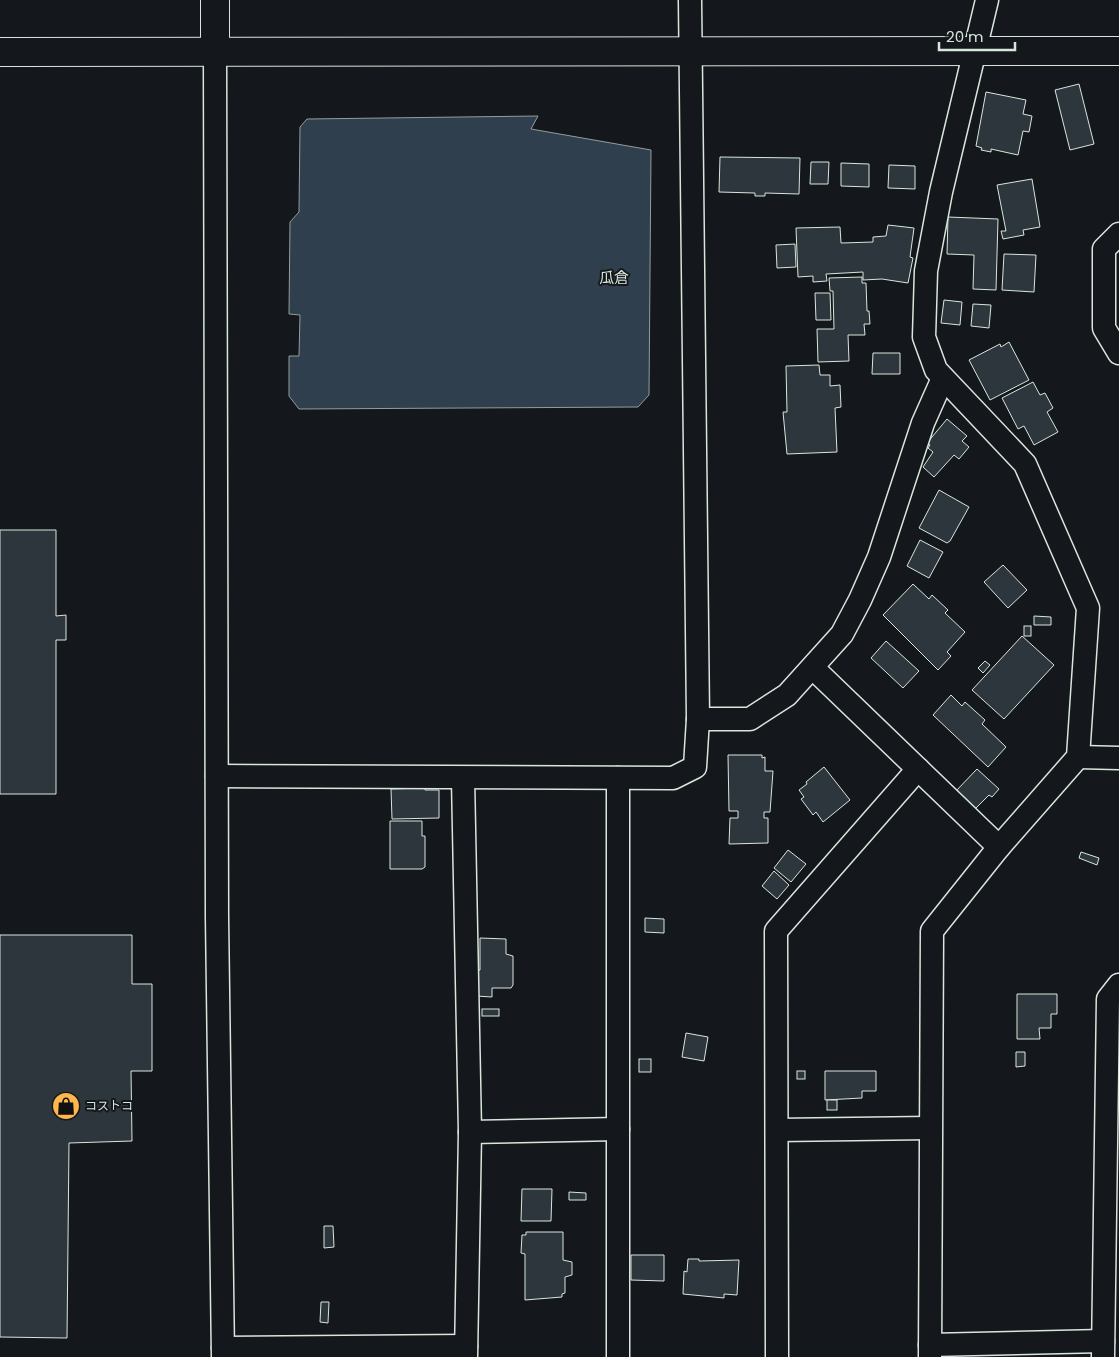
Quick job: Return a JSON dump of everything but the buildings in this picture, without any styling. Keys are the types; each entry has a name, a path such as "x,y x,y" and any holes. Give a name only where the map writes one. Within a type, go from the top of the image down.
{"street":[{"path":"215,0 217,917 223,1352 466,1352 470,1132 463,778"},
{"path":"217,776 674,778 695,767 698,720 690,0"},
{"path":"987,0 940,192 926,271 924,337 936,370 1025,464 1088,608 1078,757 999,847 932,931 930,1351 1103,1349 1112,1139 1108,999 1119,985"},
{"path":"0,52 1119,51"},
{"path":"1119,234 1104,249 1104,328 1119,353"},
{"path":"698,720 750,719 787,695 842,634 879,557 923,422 943,378"},
{"path":"813,668 999,847"},
{"path":"1078,757 1119,758"},
{"path":"777,1357 776,931 918,769"},
{"path":"618,778 618,1357"},
{"path":"777,1130 930,1128"},
{"path":"470,1132 618,1129"}],"water":[{"path":"538,116 531,129 651,150 649,395 638,407 299,409 289,396 289,356 299,356 300,315 289,314 290,222 299,212 300,127 307,119"}],"place":[{"name":"コストコ","path":"66,1106"}],"district":[{"name":"瓜倉","path":"614,278"}]}
